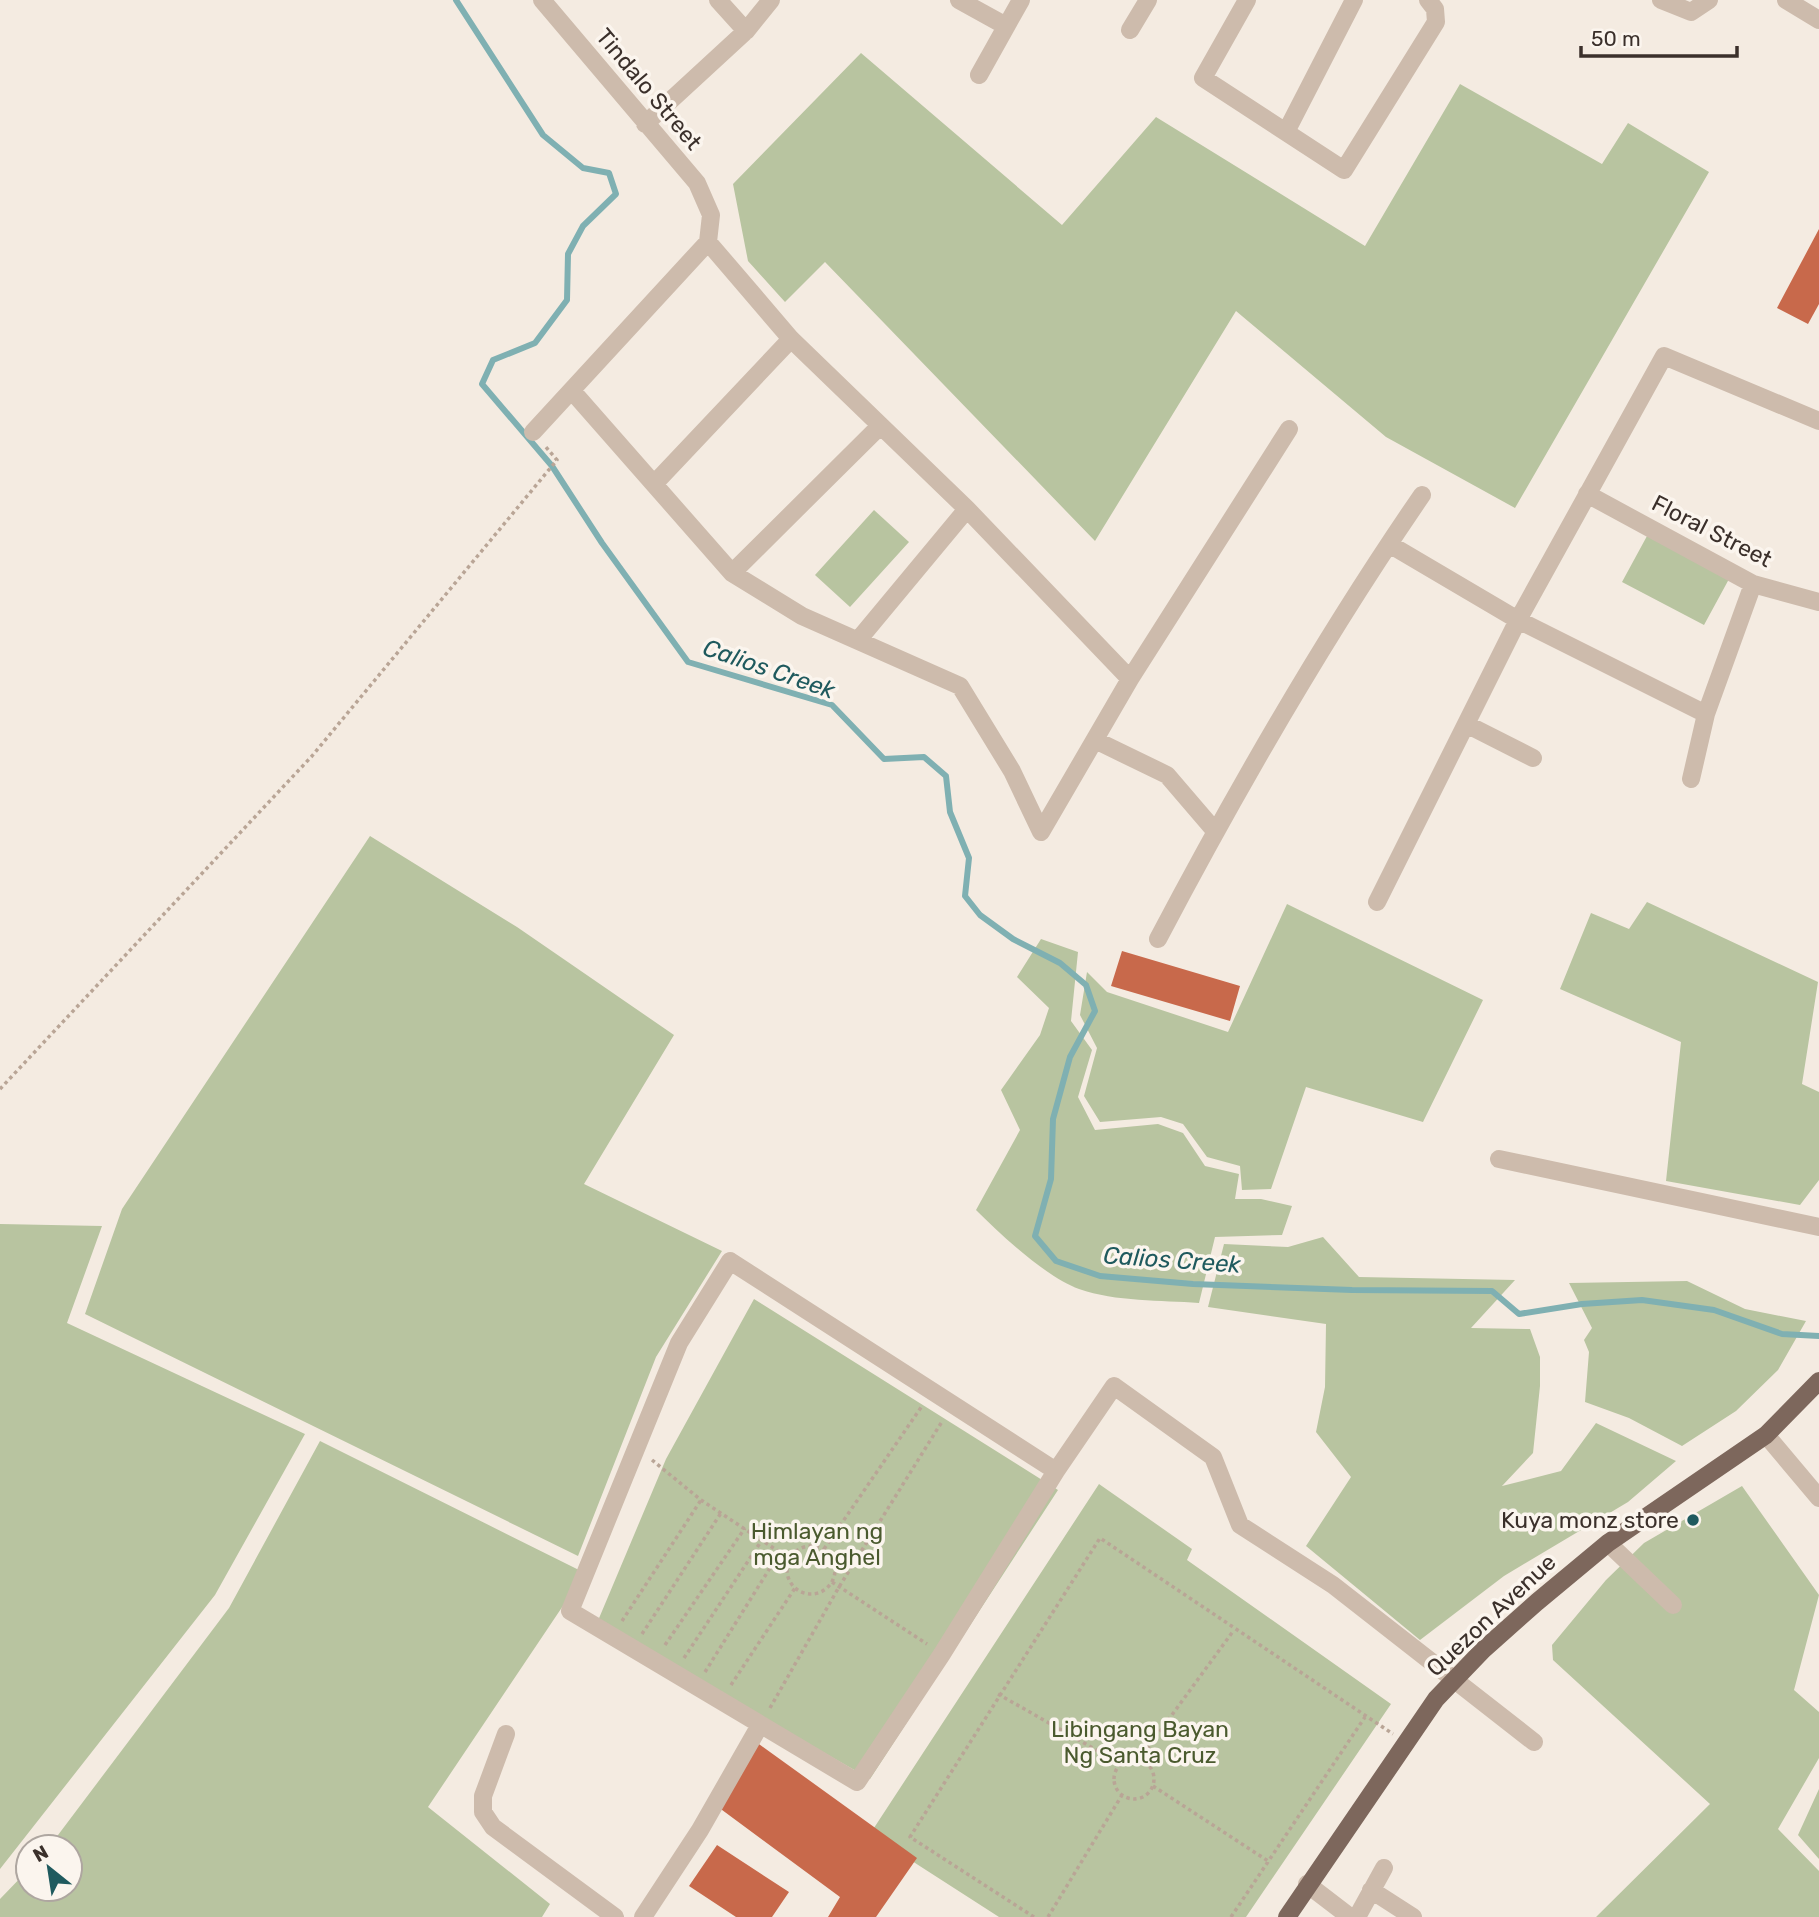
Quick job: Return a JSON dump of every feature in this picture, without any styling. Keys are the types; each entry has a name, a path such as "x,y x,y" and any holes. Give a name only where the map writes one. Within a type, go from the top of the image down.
{"main road":[{"name":"Quezon Avenue","path":"1287,1917 1406,1742 1454,1679 1537,1602 1608,1544 1766,1435 1819,1381"}],"street":[{"name":"Tindalo Street","path":"542,0 697,183 711,215 708,242"},
{"path":"718,0 746,31"},
{"path":"645,124 746,31 771,0"},
{"path":"959,0 1006,26"},
{"path":"979,75 1021,0"},
{"path":"1130,30 1148,0"},
{"path":"1247,0 1203,78 1287,130 1344,170 1436,22 1435,9 1427,0"},
{"path":"1287,130 1354,0"},
{"path":"1661,0 1691,12 1709,0"},
{"path":"1786,0 1819,20"},
{"path":"533,432 573,392 708,242 791,339 879,427 967,509 1130,679"},
{"path":"655,483 791,339"},
{"path":"1377,902 1518,620 1664,356 1819,421"},
{"path":"573,392 732,573 802,616 960,686 1012,771 1041,832 1130,679 1289,429"},
{"path":"732,573 879,427"},
{"name":"Floral Street","path":"1587,494 1753,584 1819,602"},
{"path":"1158,939 1215,831 1388,544 1422,495"},
{"path":"859,639 967,509"},
{"path":"1388,544 1518,620 1706,714"},
{"path":"1691,779 1706,714 1753,584"},
{"path":"1466,724 1533,758"},
{"path":"1095,740 1167,775 1215,831"},
{"path":"1499,1159 1819,1227"},
{"path":"1056,1471 951,1406 730,1261 680,1343 570,1611 610,1638 857,1782 942,1654 1056,1471 1114,1386 1213,1457 1240,1525 1333,1585 1534,1742"},
{"path":"1766,1435 1819,1498"},
{"path":"1608,1544 1673,1605"},
{"path":"643,1917 700,1830 761,1725"},
{"path":"506,1734 483,1796 483,1812 494,1827 615,1917"},
{"path":"1357,1917 1384,1868"},
{"path":"1307,1884 1350,1917"},
{"path":"1371,1890 1413,1917"}],"path":[{"path":"0,1089 312,756 557,460 533,432"},
{"path":"824,1549 931,1393"},
{"path":"761,1725 839,1587 951,1406"},
{"path":"636,1447 701,1500 790,1559"},
{"path":"610,1638 701,1500"},
{"path":"632,1650 721,1513"},
{"path":"653,1663 745,1528"},
{"path":"1034,1917 910,1837 998,1694 1100,1538 1234,1630 1406,1742"},
{"path":"673,1674 762,1540"},
{"path":"801,1548 824,1549 834,1560 832,1583 815,1594 795,1588 787,1574 790,1559 801,1548"},
{"path":"696,1688 780,1552"},
{"path":"832,1583 942,1654"},
{"path":"720,1702 795,1588"},
{"path":"998,1694 1121,1764 1139,1760 1234,1630"},
{"path":"1231,1917 1365,1717"},
{"path":"1122,1795 1140,1798 1153,1786 1153,1772 1139,1760"},
{"path":"1121,1764 1114,1776 1122,1795"},
{"path":"1153,1786 1268,1861"},
{"path":"1048,1917 1122,1795"}],"green space":[{"path":"861,53 1062,225 1156,117 1365,246 1460,84 1602,164 1628,123 1709,172 1515,508 1386,437 1236,311 1095,541 825,262 785,302 748,261 733,184"},
{"path":"874,510 909,542 850,607 815,575"},
{"path":"1647,536 1729,579 1704,625 1622,582"},
{"path":"370,836 517,927 674,1035 584,1184 722,1251 656,1357 578,1556 85,1314 122,1209"},
{"path":"1647,902 1818,982 1802,1084 1819,1092 1819,1180 1800,1205 1666,1181 1681,1042 1560,989 1591,913 1629,929"},
{"path":"1287,904 1483,1000 1423,1122 1306,1087 1271,1189 1242,1190 1240,1166 1207,1157 1183,1124 1161,1117 1100,1122 1084,1096 1097,1048 1080,1015 1087,972 1107,992 1228,1032"},
{"path":"1041,939 1078,952 1071,1021 1092,1050 1078,1097 1095,1130 1158,1124 1183,1133 1205,1166 1239,1174 1235,1199 1261,1199 1292,1206 1282,1235 1215,1237 1199,1303 1123,1298 1079,1289 1038,1265 976,1210 1020,1130 1001,1090 1040,1035 1049,1008 1017,977"},
{"path":"0,1224 102,1226 67,1323 305,1434 215,1595 28,1833 14,1833 14,1851 0,1869"},
{"path":"1323,1237 1359,1277 1515,1280 1471,1328 1530,1329 1540,1357 1540,1386 1533,1453 1502,1486 1561,1471 1596,1423 1676,1461 1628,1502 1504,1576 1420,1640 1306,1546 1351,1477 1316,1432 1325,1387 1326,1324 1208,1307 1224,1244 1288,1247"},
{"path":"1687,1281 1745,1309 1806,1321 1778,1370 1736,1411 1682,1446 1629,1418 1585,1402 1589,1352 1584,1340 1592,1328 1569,1283"},
{"name":"Himlayan ng mga Anghel","path":"754,1299 1058,1490 870,1779 597,1623 666,1459"},
{"path":"320,1441 585,1573 428,1807 550,1904 542,1917 0,1917 0,1899 14,1884 14,1903 84,1903 84,1833 60,1833 229,1608"},
{"name":"Libingang Bayan Ng Santa Cruz","path":"1099,1484 1192,1549 1187,1560 1391,1704 1246,1917 999,1917 870,1834"},
{"path":"1742,1486 1819,1595 1794,1690 1819,1712 1819,1758 1778,1829 1819,1871 1819,1917 1596,1917 1710,1804 1553,1660 1552,1645 1606,1580 1644,1543"},
{"path":"1819,1789 1819,1859 1798,1835"}],"building":[{"path":"1819,229 1819,304 1808,324 1777,308"},
{"path":"1122,951 1240,986 1230,1021 1111,986"},
{"path":"752,1739 917,1858 876,1917 828,1917 840,1897 714,1804"},
{"path":"717,1845 789,1892 772,1917 736,1917 689,1886"}],"waterway":[{"name":"Calios Creek","path":"456,0 543,135 583,168 609,173 616,194 583,226 568,254 567,300 535,343 493,360 482,384 552,466 602,543 688,662 832,705 884,759 924,757 946,776 950,812 969,858 965,896 980,915 1013,939 1060,963 1086,985 1095,1011 1070,1057 1053,1119 1051,1179 1035,1236 1056,1261 1100,1276 1193,1284 1352,1290 1492,1291 1519,1314 1582,1304 1642,1300 1714,1310 1782,1334 1819,1336"}],"place":[{"name":"Kuya monz store","path":"1693,1520"}]}
